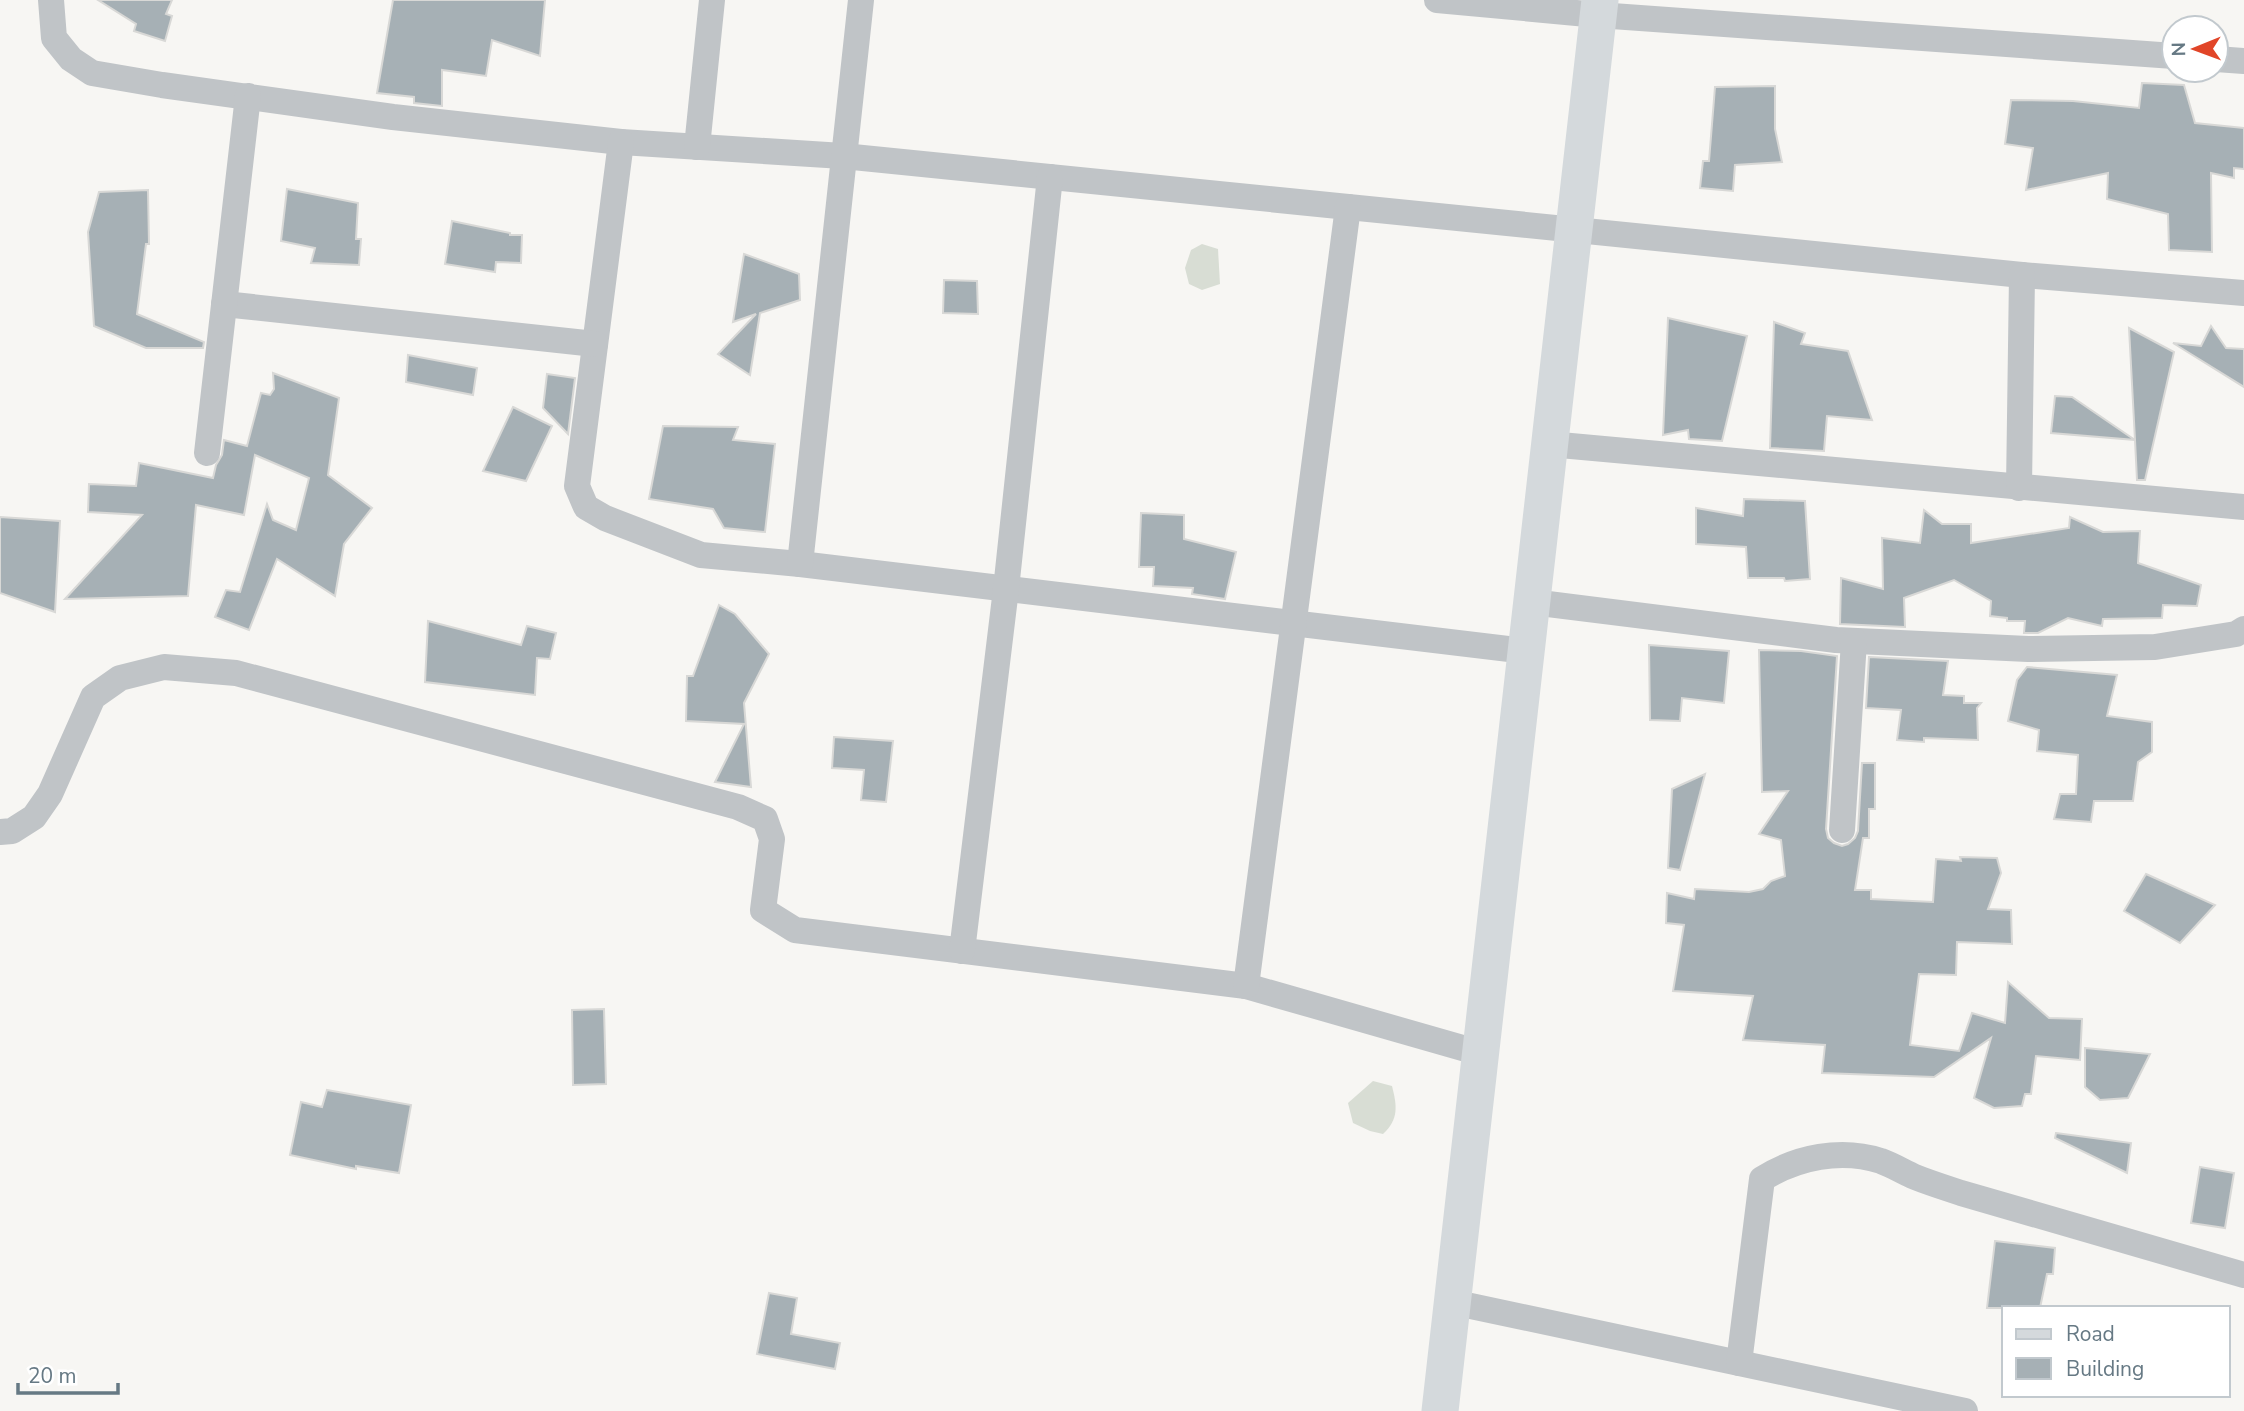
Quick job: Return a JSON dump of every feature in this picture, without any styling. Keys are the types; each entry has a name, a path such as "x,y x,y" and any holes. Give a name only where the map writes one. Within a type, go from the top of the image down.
{"street":[{"path":"51,0 54,38 71,59 92,73 393,117 621,142 843,156 2022,275 2244,293"},
{"path":"697,147 712,0"},
{"path":"800,564 861,0"},
{"path":"1437,0 1599,7 2160,55"},
{"path":"1440,1411 1599,7"},
{"path":"207,453 248,96"},
{"path":"621,142 578,486 586,507 701,555 800,564 1526,651"},
{"path":"962,951 1006,589 1050,177"},
{"path":"1246,986 1348,207"},
{"path":"2019,488 2022,275"},
{"path":"224,304 596,344"},
{"path":"1549,444 2244,507"},
{"path":"1532,602 1854,641 2028,649 2155,647 2236,634 2244,629"},
{"path":"1842,830 1854,641"},
{"path":"0,832 12,831 34,817 50,794 93,697 120,678 164,667 236,673 738,807 765,819 772,839 763,910 795,930 1246,986 1480,1053"},
{"path":"1739,1363 1762,1179 1780,1168 1814,1157 1848,1155 1880,1161 1961,1193 2244,1275"},
{"path":"1452,1302 1965,1411"}],"shaded area":[{"path":"1202,244 1218,249 1220,284 1202,290 1189,284 1185,268 1191,250"},
{"path":"1373,1081 1392,1086 1394,1093 1394,1117 1383,1134 1353,1123 1348,1103"}],"building":[{"path":"98,0 172,0 166,14 172,16 165,41 134,31 136,24"},
{"path":"393,0 545,0 540,56 492,40 486,76 442,70 442,106 414,103 414,97 377,93"},
{"path":"2142,83 2184,85 2195,123 2244,128 2244,169 2234,168 2234,178 2211,173 2212,252 2169,250 2168,214 2107,199 2108,173 2026,190 2033,148 2005,144 2011,100 2073,101 2139,108"},
{"path":"1775,86 1775,129 1782,162 1735,165 1733,191 1700,188 1703,161 1709,161 1715,87"},
{"path":"287,189 358,203 356,239 361,239 359,265 311,263 315,248 281,241"},
{"path":"148,190 149,244 146,244 137,314 204,342 203,348 146,348 94,326 88,232 99,192"},
{"path":"452,221 510,235 522,235 521,263 496,262 495,272 445,264"},
{"path":"744,254 799,274 800,300 760,313 750,375 718,354 756,314 733,322"},
{"path":"944,280 977,281 978,314 943,313"},
{"path":"1668,318 1747,336 1722,441 1689,439 1688,430 1663,435"},
{"path":"1774,322 1805,333 1801,344 1848,351 1872,420 1827,416 1824,451 1770,448"},
{"path":"2211,326 2226,348 2244,349 2244,387 2173,343 2201,346"},
{"path":"2129,328 2174,352 2145,480 2137,480"},
{"path":"408,355 477,368 473,395 406,382"},
{"path":"273,373 339,398 328,475 372,508 344,544 335,596 277,559 249,630 215,617 226,590 240,592 267,504 273,520 296,530 309,478 255,455 244,515 196,505 188,596 65,599 142,515 88,512 89,484 136,486 139,463 213,478 222,455 224,440 247,446 261,393 270,395 274,389"},
{"path":"547,374 575,378 568,434 543,408"},
{"path":"2055,396 2072,397 2135,440 2051,433"},
{"path":"513,407 552,426 526,481 483,471"},
{"path":"663,426 738,427 733,440 775,444 765,532 724,528 713,509 649,499"},
{"path":"1744,499 1805,501 1810,579 1785,581 1784,578 1748,578 1746,547 1696,544 1696,508 1743,516"},
{"path":"1924,510 1942,524 1971,524 1971,543 2069,528 2070,517 2103,532 2140,531 2138,563 2201,585 2197,606 2163,605 2162,618 2103,619 2102,626 2068,618 2038,633 2024,633 2025,621 2007,621 2007,618 1990,616 1991,601 1954,580 1904,598 1905,627 1840,624 1841,578 1883,589 1882,538 1920,543"},
{"path":"1141,513 1184,515 1184,539 1236,552 1225,599 1192,594 1193,588 1153,586 1154,567 1139,567"},
{"path":"0,517 60,521 55,612 0,593"},
{"path":"719,605 735,614 769,654 744,703 751,787 715,782 744,724 686,721 687,676 693,676"},
{"path":"428,621 521,645 527,626 556,633 550,659 537,658 535,695 425,682"},
{"path":"1649,645 1729,651 1724,703 1682,698 1680,721 1650,720"},
{"path":"1759,650 1801,651 1837,656 1826,829 1828,838 1834,843 1842,846 1855,838 1858,831 1862,763 1875,763 1875,809 1869,809 1869,838 1863,838 1855,890 1871,890 1871,899 1933,902 1936,859 1961,861 1960,857 1997,858 2001,873 1988,909 2011,910 2012,944 1957,942 1956,975 1919,974 1910,1045 1959,1051 1972,1013 2005,1023 2008,982 2049,1018 2082,1019 2080,1060 2036,1056 2031,1094 2025,1094 2022,1106 1994,1108 1974,1098 1991,1038 1934,1077 1822,1073 1825,1045 1743,1040 1753,996 1673,991 1684,925 1666,923 1667,893 1694,899 1695,889 1749,892 1763,889 1771,881 1785,876 1781,840 1759,834 1788,791 1762,792"},
{"path":"1869,657 1948,661 1943,695 1964,696 1964,703 1981,703 1977,708 1978,740 1897,740 1901,710 1866,708"},
{"path":"2027,667 2117,675 2107,716 2152,722 2152,752 2138,762 2133,801 2094,801 2091,822 2054,819 2060,794 2076,794 2078,755 2037,751 2039,730 2008,721 2017,680"},
{"path":"834,737 893,741 886,802 861,800 864,770 832,768"},
{"path":"1705,774 1680,870 1668,868 1672,789"},
{"path":"2146,874 2215,905 2180,943 2124,911"},
{"path":"604,1009 606,1084 573,1085 572,1010"},
{"path":"2085,1048 2150,1054 2128,1098 2100,1100 2085,1087"},
{"path":"327,1090 411,1105 399,1173 356,1166 356,1169 290,1155 301,1102 322,1107"},
{"path":"2056,1133 2131,1143 2127,1173 2055,1138"},
{"path":"2200,1167 2234,1173 2225,1228 2191,1223"},
{"path":"1995,1241 2055,1248 2053,1274 2047,1274 2040,1306 1987,1308"},
{"path":"769,1293 797,1298 791,1334 840,1343 835,1369 757,1354"}]}
